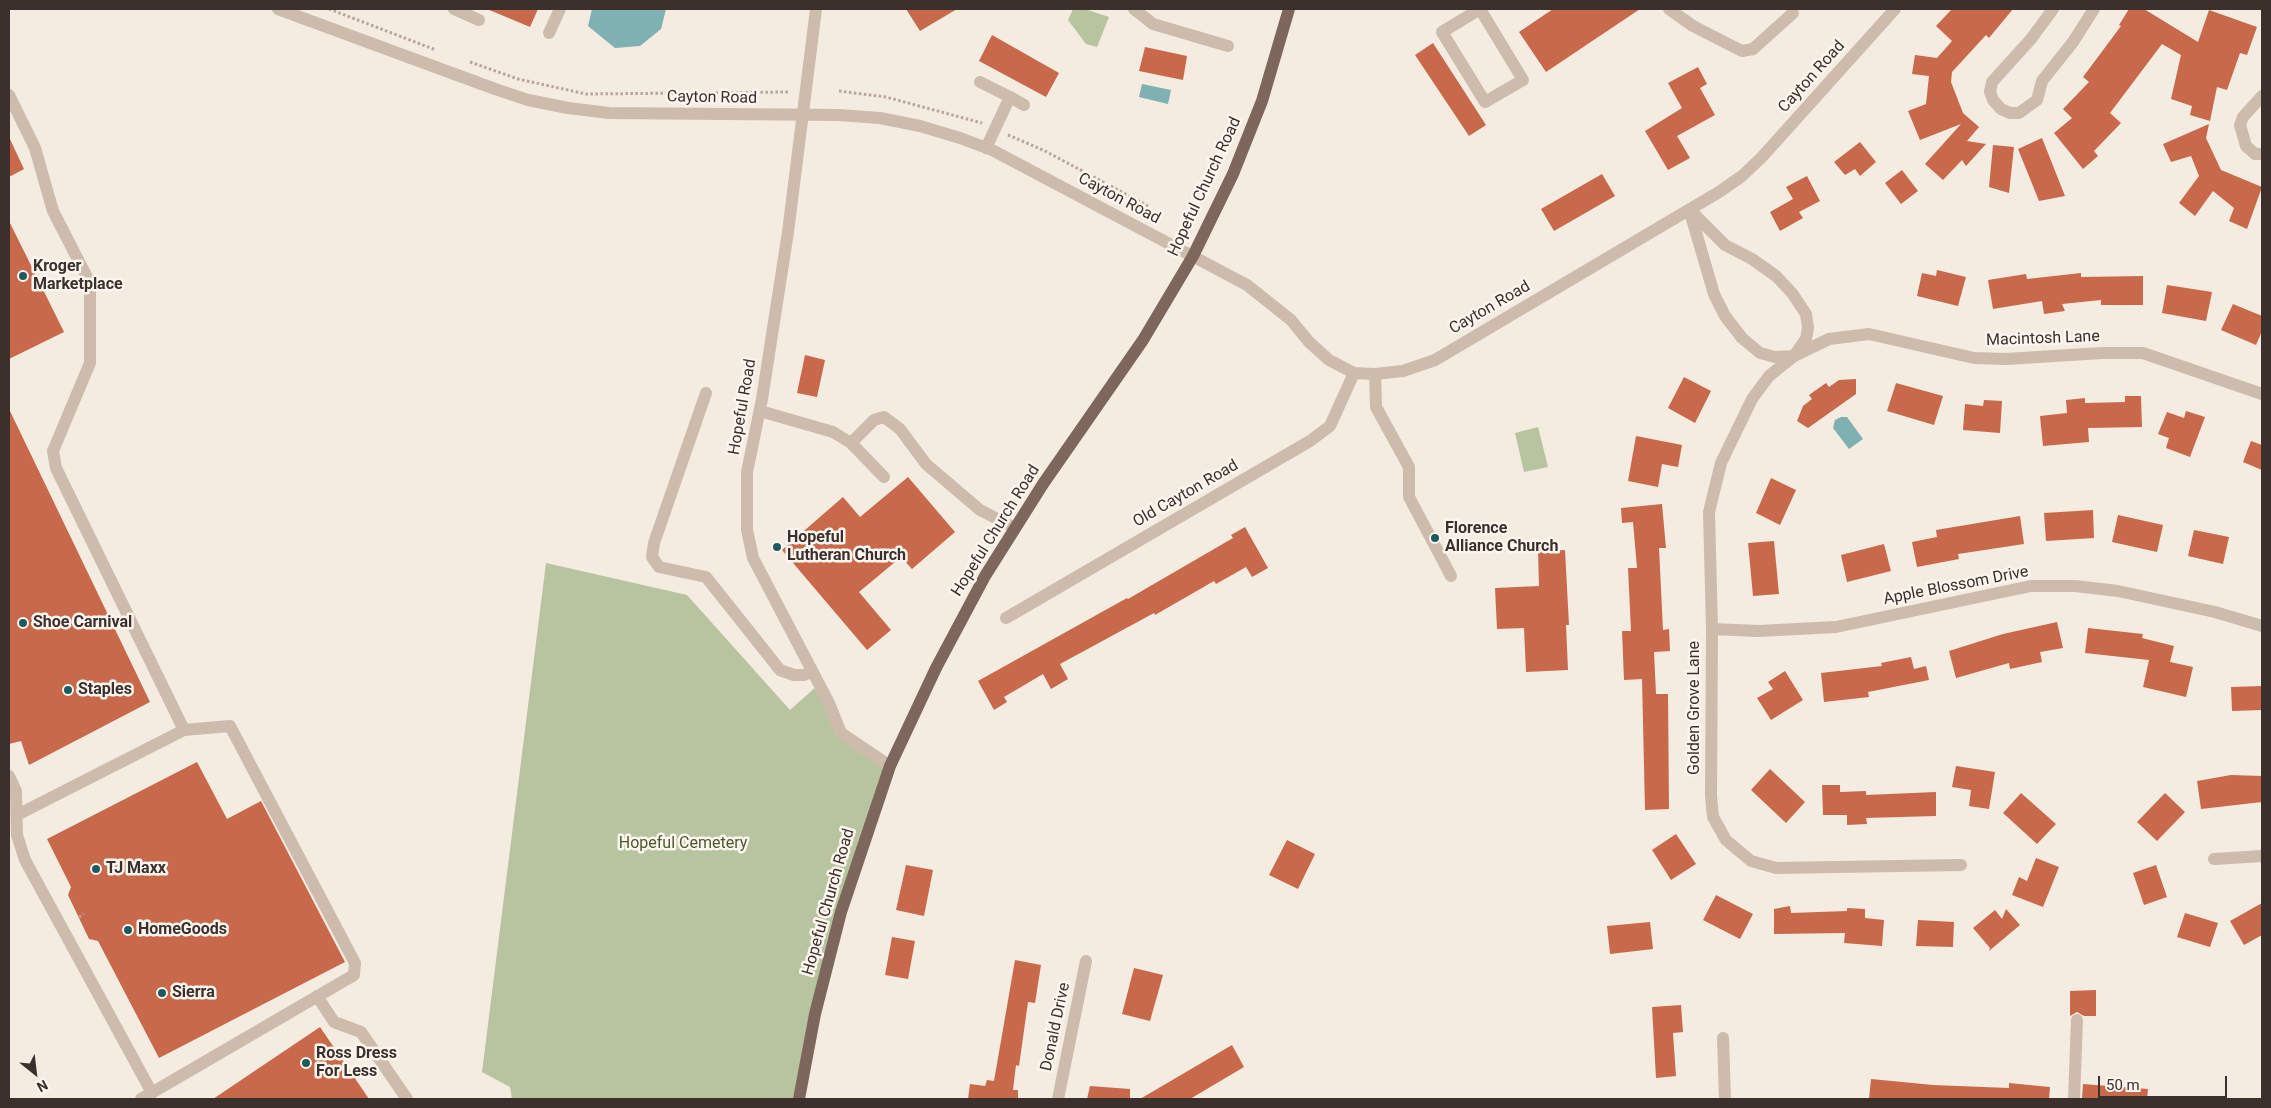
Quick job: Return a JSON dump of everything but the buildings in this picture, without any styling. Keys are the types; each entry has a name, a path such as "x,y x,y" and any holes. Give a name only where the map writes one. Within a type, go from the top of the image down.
{"main road":[{"name":"Hopeful Church Road","path":"798,1099 815,1014 836,929 890,766 955,630 1015,528 1143,340 1193,256 1233,174 1262,101 1289,9"}],"street":[{"name":"Cayton Road","path":"278,9 495,89 528,100 568,108 609,113 803,115 880,118 920,126 986,148 1247,285 1291,320 1309,342 1329,360 1354,373 1375,374 1403,371 1435,360 1690,210 1742,176 1762,157 1895,9"},
{"path":"454,9 479,20"},
{"path":"549,33 560,9"},
{"name":"Hopeful Road","path":"816,9 788,232 760,411 747,472 747,530 753,558 829,703 841,733 890,766"},
{"path":"1134,9 1153,24 1228,46"},
{"path":"1480,9 1523,80 1485,102 1442,32 1480,9"},
{"path":"1669,9 1693,26 1742,51 1753,49 1793,13"},
{"path":"2053,9 2031,39 1992,82 1990,92 1993,100 2001,110 2019,113 2037,100 2042,81 2073,42 2094,9"},
{"path":"980,82 1024,105"},
{"path":"9,95 35,148 54,211 90,283 90,364 53,451 56,468 184,730"},
{"path":"2262,96 2244,117 2240,125 2246,146 2255,154 2262,154"},
{"path":"986,148 1010,97"},
{"path":"1690,210 1724,245 1752,259 1776,276 1792,293 1806,314 1808,328 1806,339 1794,356"},
{"name":"Macintosh Lane","path":"1690,210 1714,294 1725,316 1742,338 1760,352 1775,357 1794,356 1829,339 1869,334 1974,358 2006,359 2102,353 2143,353 2262,394"},
{"name":"Golden Grove Lane","path":"1794,356 1769,376 1752,399 1721,463 1708,512 1712,629 1711,796 1713,817 1726,840 1750,861 1776,868 1961,865"},
{"name":"Old Cayton Road","path":"1006,618 1310,441 1330,426 1354,373"},
{"path":"1375,374 1376,407 1409,467 1409,498 1451,576"},
{"path":"706,393 654,543 652,557 659,567 706,577 780,670 794,675 804,675 812,672"},
{"path":"760,411 833,432 851,443 884,477"},
{"path":"851,443 874,420 884,417 900,429 926,464 980,510 1015,528"},
{"name":"Apple Blossom Drive","path":"1712,629 1758,631 1836,627 2040,586 2075,586 2118,591 2215,612 2262,626"},
{"path":"9,776 16,791 17,835 25,860 146,1096 354,975 356,963 230,726 184,730 17,815"},
{"path":"2214,859 2262,856"},
{"name":"Donald Drive","path":"1058,1099 1086,961"},
{"path":"318,996 334,1022 361,1032 407,1099"},
{"path":"2074,1099 2077,1020"},
{"path":"1723,1038 1725,1099"}],"path":[{"path":"329,9 442,52"},
{"path":"468,61 518,79 586,94 790,92"},
{"path":"80,917 84,914"}],"green space":[{"path":"1073,9 1085,9 1109,17 1097,47 1086,44 1068,20"},
{"path":"1538,427 1548,467 1524,472 1515,433"},
{"name":"Hopeful Cemetery","path":"546,563 687,595 790,710 818,685 841,733 890,766 856,862 799,1099 512,1099 510,1087 482,1072"}],"water":[{"path":"592,9 666,9 661,29 640,46 615,48 588,26"},
{"path":"1142,84 1171,90 1168,104 1139,97"},
{"path":"1847,417 1863,439 1849,449 1833,428 1835,420"}],"place":[{"name":"Kroger Marketplace","path":"23,276"},
{"name":"Florence Alliance Church","path":"1435,538"},
{"name":"Hopeful Lutheran Church","path":"777,547"},
{"name":"Shoe Carnival","path":"23,623"},
{"name":"Staples","path":"68,690"},
{"name":"TJ Maxx","path":"96,869"},
{"name":"HomeGoods","path":"128,930"},
{"name":"Sierra","path":"162,993"},
{"name":"Ross Dress For Less","path":"306,1063"}]}
